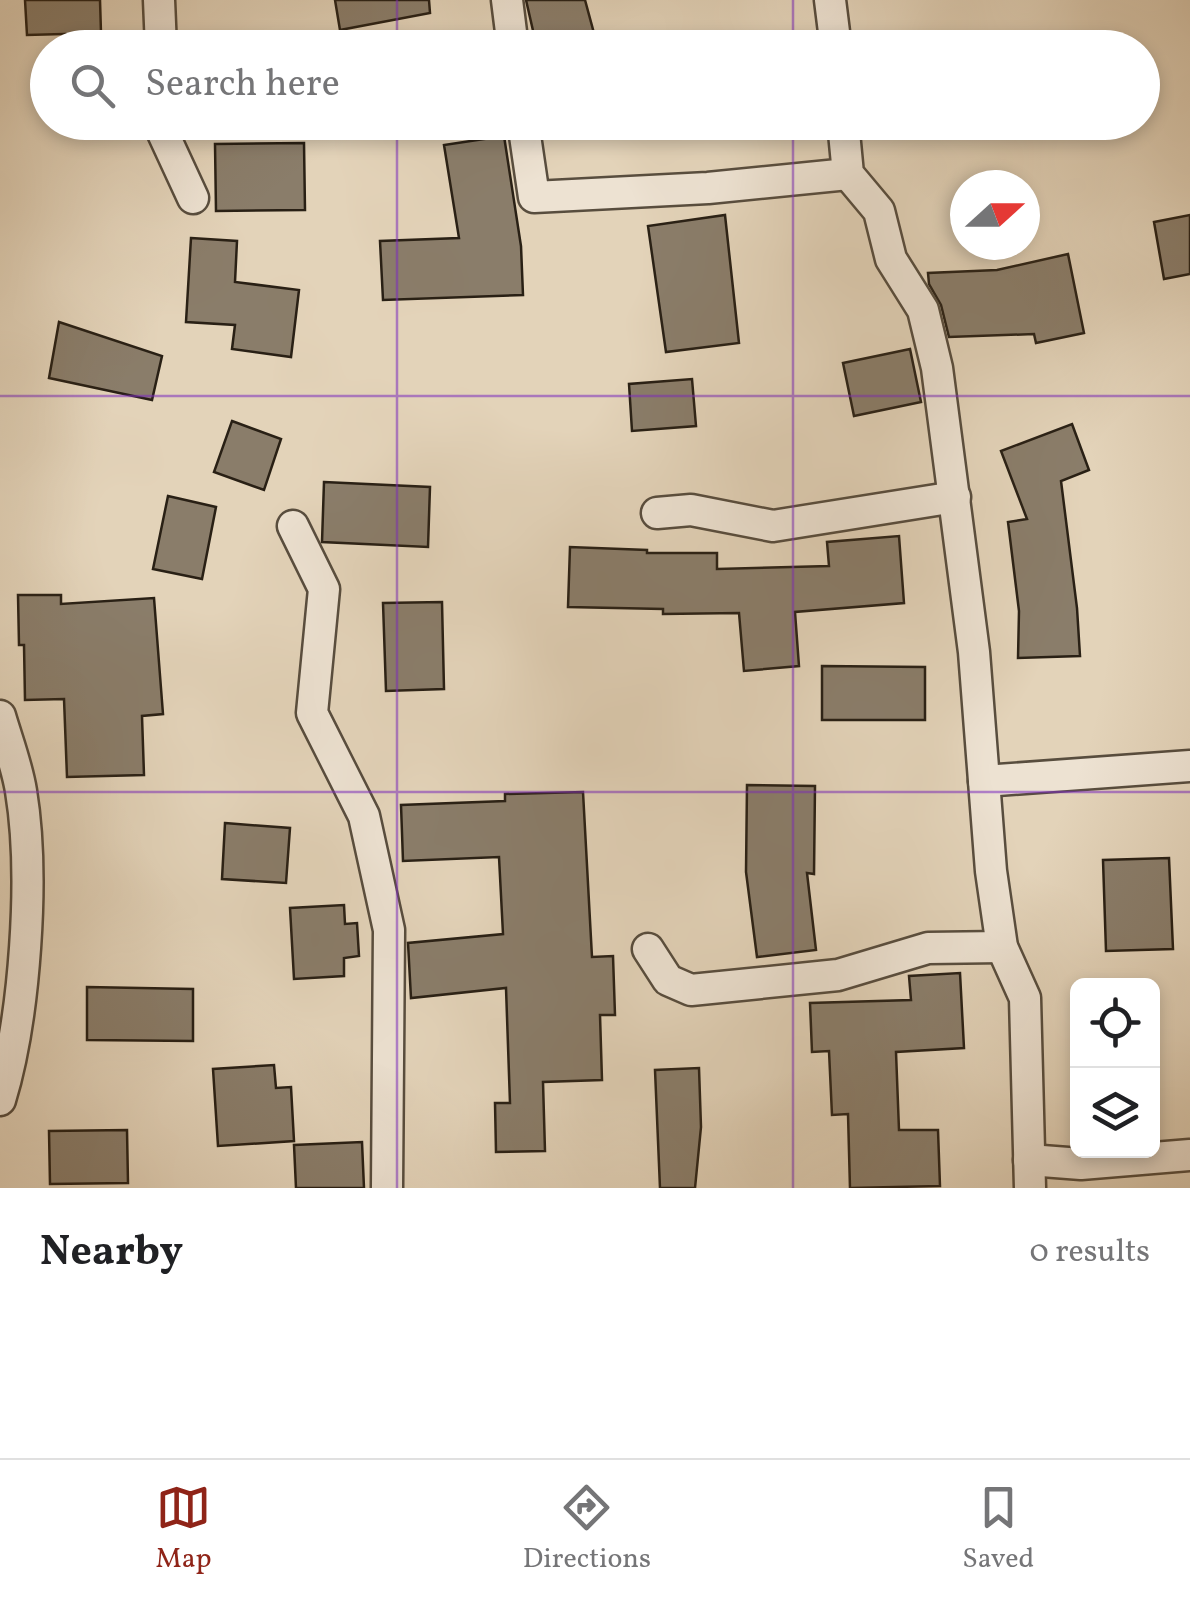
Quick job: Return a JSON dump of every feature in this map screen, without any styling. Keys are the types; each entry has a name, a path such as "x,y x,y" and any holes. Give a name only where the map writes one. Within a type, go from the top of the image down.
{"street":[{"path":"159,0 160,30"},
{"path":"506,0 510,30"},
{"path":"830,0 834,30"},
{"path":"166,140 193,198"},
{"path":"526,140 534,197 708,188 848,174"},
{"path":"845,140 848,174 879,211 891,258 923,310 937,368 974,652 991,872 1002,947 1024,998 1029,1174 1081,1164 1190,1155"},
{"path":"657,512 691,510 772,526 955,497"},
{"path":"293,526 324,588 312,713 364,816 389,930 388,1188"},
{"path":"0,716 21,790 28,881 13,1049 0,1100"},
{"path":"984,780 1190,766"},
{"path":"648,948 668,980 691,990 838,976 928,948 1002,947"}],"building":[{"path":"25,0 100,0 101,30 30,30 27,35"},
{"path":"335,0 429,0 430,13 340,30"},
{"path":"526,0 585,0 593,30 533,30"},
{"path":"505,140 521,246 523,295 383,300 380,241 459,238 444,145"},
{"path":"304,143 305,210 216,211 215,144"},
{"path":"725,215 739,343 666,352 648,226"},
{"path":"1190,215 1190,274 1164,279 1154,222"},
{"path":"191,238 237,241 235,282 299,290 291,357 232,349 235,325 186,322"},
{"path":"1068,254 1084,333 1036,343 1034,334 949,337 928,273 997,270"},
{"path":"59,322 162,356 152,400 49,378"},
{"path":"910,349 921,402 854,416 843,363"},
{"path":"692,379 696,426 632,431 629,384"},
{"path":"232,421 281,439 264,490 214,472"},
{"path":"1072,424 1089,470 1061,481 1080,656 1018,658 1019,611 1008,522 1027,519 1001,451"},
{"path":"324,482 430,487 428,547 322,542"},
{"path":"168,496 216,507 202,579 153,569"},
{"path":"899,536 904,603 795,612 799,666 744,671 739,613 663,614 663,609 568,607 570,547 717,553 717,569 829,566 827,542"},
{"path":"18,595 61,595 61,604 154,598 163,714 142,716 144,775 67,777 64,699 25,700"},
{"path":"442,602 444,689 386,691 383,603"},
{"path":"822,666 925,667 925,720 822,720"},
{"path":"747,785 815,786 814,874 807,873 816,950 757,957 746,872"},
{"path":"583,792 592,957 613,956 615,1015 600,1015 602,1080 543,1082 545,1151 496,1152 495,1103 510,1103 506,988 411,998 408,943 503,934 499,857 403,861 401,805 505,801 505,794"},
{"path":"225,823 290,828 286,883 222,879"},
{"path":"1169,858 1173,949 1106,951 1103,860"},
{"path":"344,905 345,924 357,923 359,956 344,958 344,976 294,979 290,908"},
{"path":"960,973 964,1048 896,1052 899,1130 938,1130 940,1186 850,1188 848,1114 832,1115 829,1051 812,1052 810,1003 911,1000 909,976"},
{"path":"87,987 193,989 193,1041 87,1040"},
{"path":"274,1065 276,1088 291,1087 294,1141 218,1146 213,1069"},
{"path":"699,1068 701,1127 695,1188 660,1188 655,1070"},
{"path":"127,1130 128,1183 50,1184 49,1131"},
{"path":"362,1142 364,1188 296,1188 294,1145"}]}
